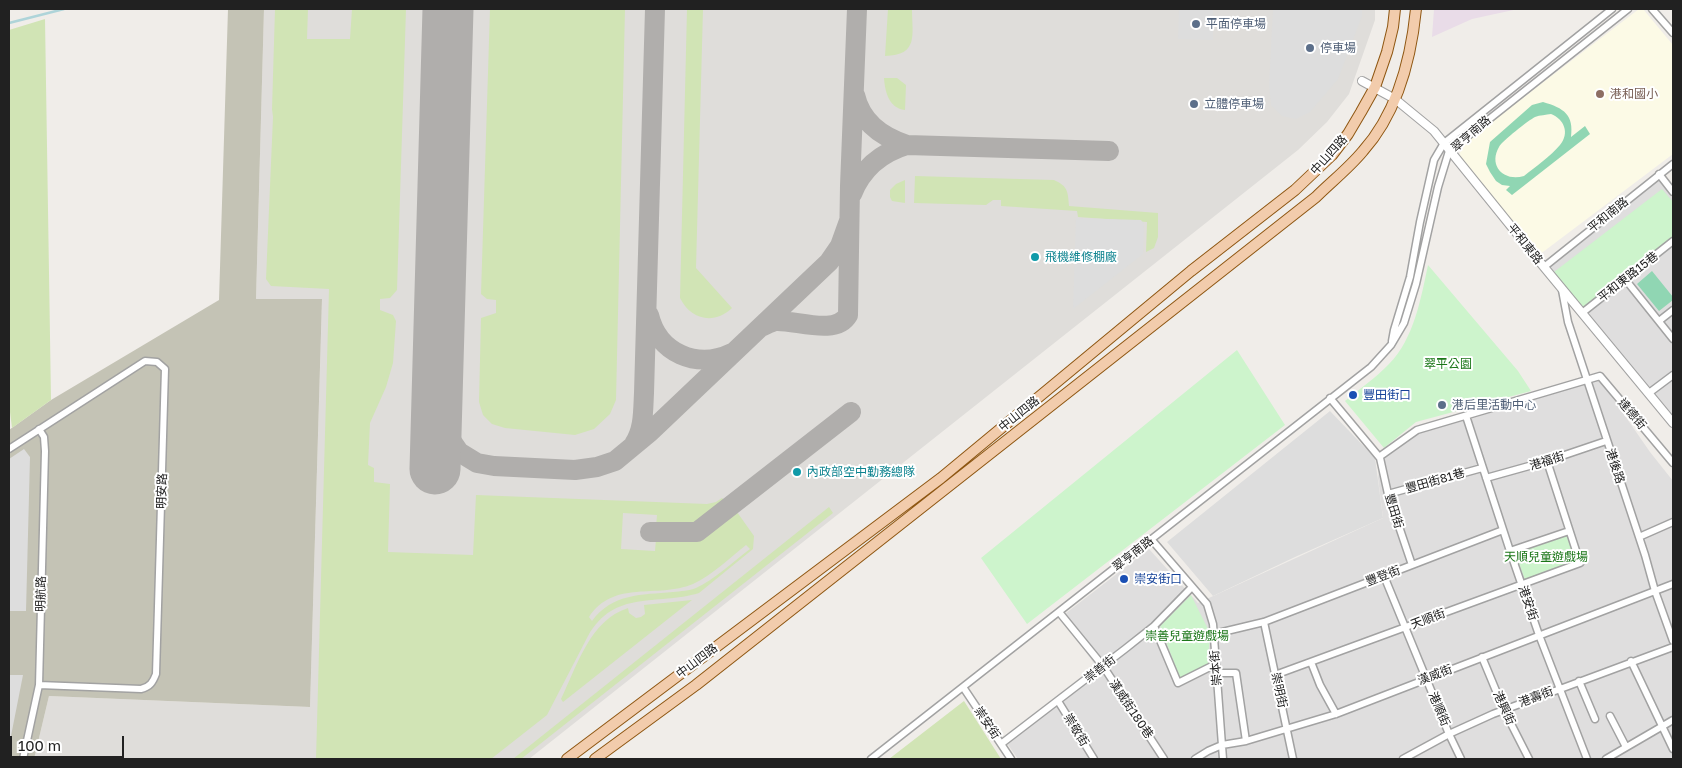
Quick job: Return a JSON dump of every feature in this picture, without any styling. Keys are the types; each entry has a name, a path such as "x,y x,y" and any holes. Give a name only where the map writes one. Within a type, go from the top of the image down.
{"main road":[{"name":"中山四路","path":"567,759 941,478 1191,271 1294,190 1332,155 1348,134 1375,87 1387,52 1393,28 1395,9"},
{"name":"中山四路","path":"595,759 704,679 1316,197 1363,151 1378,130 1395,99 1408,60 1416,9"}],"street":[{"name":"翠亨南路","path":"1391,345 1410,278 1434,160 1444,144 1612,9"},
{"name":"翠亨南路","path":"871,759 1371,367 1400,332 1409,310 1438,187 1449,151 1628,9"},
{"path":"1652,9 1673,33"},
{"name":"平和東路","path":"1362,81 1395,99 1429,127 1649,394 1672,419"},
{"name":"平和南路","path":"1544,267 1673,164"},
{"path":"1659,174 1673,192"},
{"name":"平和東路15巷","path":"1582,313 1673,241"},
{"path":"1625,279 1673,339"},
{"name":"港後路","path":"1562,289 1568,322 1639,537 1654,591 1673,641"},
{"path":"1659,321 1673,310"},
{"name":"明安路","path":"9,449 145,361 158,362 165,369 156,674 151,684 141,689 40,685"},
{"path":"1649,394 1673,375"},
{"name":"達德街","path":"1587,380 1600,376 1673,464"},
{"path":"1378,456 1417,430 1587,380"},
{"name":"豐田街","path":"1330,398 1378,456 1388,494 1412,565"},
{"name":"港安街","path":"1466,416 1539,635 1587,759"},
{"name":"明航路","path":"23,759 40,685 45,450 44,437 39,429"},
{"name":"港福街","path":"1486,478 1547,461 1606,441"},
{"path":"1510,552 1569,531 1547,461"},
{"name":"豐田街81巷","path":"1388,494 1482,468"},
{"path":"1639,537 1673,522"},
{"name":"豐登街","path":"1214,634 1264,622 1503,530"},
{"name":"天順街","path":"1275,675 1580,562 1569,531"},
{"name":"崇本街","path":"1151,539 1207,604 1213,624 1223,759"},
{"name":"港順街","path":"1384,576 1461,759"},
{"name":"漢威街","path":"1195,759 1222,745 1287,730 1336,714 1673,584"},
{"name":"崇善街","path":"1001,744 1154,626 1192,587"},
{"name":"漢威街180巷","path":"1059,612 1103,666 1164,759"},
{"name":"崇明街","path":"1264,622 1292,759"},
{"path":"1154,626 1178,683 1216,664"},
{"name":"港壽街","path":"1403,759 1449,734 1504,710 1673,646"},
{"name":"港興街","path":"1482,657 1504,710 1529,759"},
{"path":"1631,661 1673,749"},
{"path":"1311,662 1320,685 1336,714"},
{"path":"1216,673 1236,672 1246,741"},
{"path":"1579,681 1595,719"},
{"name":"崇安街","path":"963,687 1011,759"},
{"name":"崇敬街","path":"1058,701 1094,759"},
{"path":"1610,716 1626,747"},
{"path":"1606,759 1673,720"}],"shaded area":[{"path":"228,9 264,9 256,299 322,299 310,707 49,696 34,759 9,759 9,430 51,400 219,300"},
{"path":"264,9 1375,9 1375,20 1349,94 1327,122 1298,150 529,759 34,759 49,696 310,707 322,300 256,299"},
{"name":"平面停車場","path":"1179,9 1213,9 1213,40 1178,39"},
{"name":"停車場","path":"1273,9 1362,9 1362,16 1338,79 1310,112 1296,119 1282,116 1271,105 1269,86"},
{"path":"1434,9 1518,9 1472,19 1432,37"},
{"name":"港和國小","path":"1639,9 1643,9 1673,45 1673,154 1539,255 1457,160 1464,143"},
{"path":"1658,179 1673,199 1673,428 1540,266"},
{"path":"1076,218 1141,220 1144,224 1143,254 1073,309"},
{"path":"1598,377 1650,452 1673,481 1673,759 1018,759 1006,742 1098,669 1061,617 1149,549 1198,603 1383,518 1378,478 1380,458 1421,431 1474,418"},
{"path":"1330,411 1375,458 1383,518 1213,596 1167,542"},
{"path":"24,449 30,457 26,611 9,611 9,459"},
{"path":"9,675 23,675 9,746"}],"green space":[{"path":"275,9 308,9 307,39 350,39 352,9 406,9 397,290 390,298 380,299 380,310 393,315 396,321 393,363 386,387 370,423 368,465 374,468 374,482 390,484 388,552 473,555 476,495 707,504 722,498 727,502 694,528 656,527 657,515 623,513 621,549 655,551 656,539 697,538 734,511 737,512 754,536 753,549 699,593 624,605 611,611 599,621 588,636 547,715 491,759 316,759 329,289 271,286 266,279","holes":["746,545 750,549 717,575 696,588 685,591 628,597 609,605 592,621 589,617 599,605 623,594 665,590 693,584 714,571"]},
{"path":"490,9 625,9 616,400 610,414 594,429 575,435 505,428 492,424 483,415 479,402 481,318 496,313 496,300 487,299 481,294"},
{"path":"687,9 703,9 696,268 732,308 718,317 711,318 703,318 690,311 680,298"},
{"path":"888,9 912,9 912,35 911,42 904,52 885,56"},
{"path":"45,19 51,400 12,428 9,404 9,30"},
{"path":"884,78 897,78 906,85 905,110 892,103 885,89"},
{"path":"1543,102 1562,110 1571,123 1571,137 1585,126 1590,134 1512,195 1506,190 1510,186 1502,185 1496,181 1486,164 1490,142 1532,105","holes":["1551,114 1556,116 1564,127 1565,136 1560,145 1548,157 1524,176 1510,177 1500,171 1495,160 1499,147 1505,140 1535,117"]},
{"path":"915,176 1054,180 1065,187 1069,206 1158,213 1158,237 1154,248 1146,252 1147,222 1078,217 1077,211 1001,206 1001,200 993,200 986,205 914,203"},
{"path":"905,180 905,203 892,201 890,190 896,184"},
{"path":"1662,189 1673,202 1673,238 1584,309 1554,272"},
{"name":"翠平公園","path":"1428,265 1518,371 1531,391 1416,422 1384,448 1345,401 1384,369 1405,343 1415,318"},
{"path":"1652,271 1673,297 1673,300 1659,311 1637,284"},
{"path":"1237,350 1285,425 1027,624 981,558"},
{"path":"829,507 833,513 521,759 513,759"},
{"name":"天順兒童遊戲場","path":"1566,534 1576,562 1525,580 1515,552"},
{"name":"崇善兒童遊戲場","path":"1191,595 1210,633 1208,664 1180,678 1160,626"},
{"path":"692,600 563,702 561,699 586,646 594,633 615,614 628,608 629,613 636,618 645,614 644,605"},
{"path":"964,701 1001,759 889,759"}],"waterway":[{"path":"9,23 64,9"}],"taxiway":[{"path":"634,444 640,432 643,406 655,9"},
{"path":"761,327 776,321 815,326 834,325 848,315 850,186 857,9"},
{"path":"855,95 867,121 889,138 907,145"},
{"path":"852,194 861,177 873,163 880,157 907,145 1109,151"},
{"path":"437,399 446,433 459,452 477,463 494,466 575,470 597,467 615,461 650,432 829,262 840,246 849,221"},
{"path":"649,315 661,339 681,355 706,360 732,353"},
{"path":"650,532 697,532 851,412"}],"runway":[{"path":"435,469 448,9"}],"place":[{"name":"平面停車場","path":"1196,24"},
{"name":"停車場","path":"1310,48"},
{"name":"港和國小","path":"1600,94"},
{"name":"立體停車場","path":"1194,104"},
{"name":"飛機維修棚廠","path":"1035,257"},
{"name":"豐田街口","path":"1353,395"},
{"name":"港后里活動中心","path":"1442,405"},
{"name":"內政部空中勤務總隊","path":"797,472"},
{"name":"崇安街口","path":"1124,579"}]}
